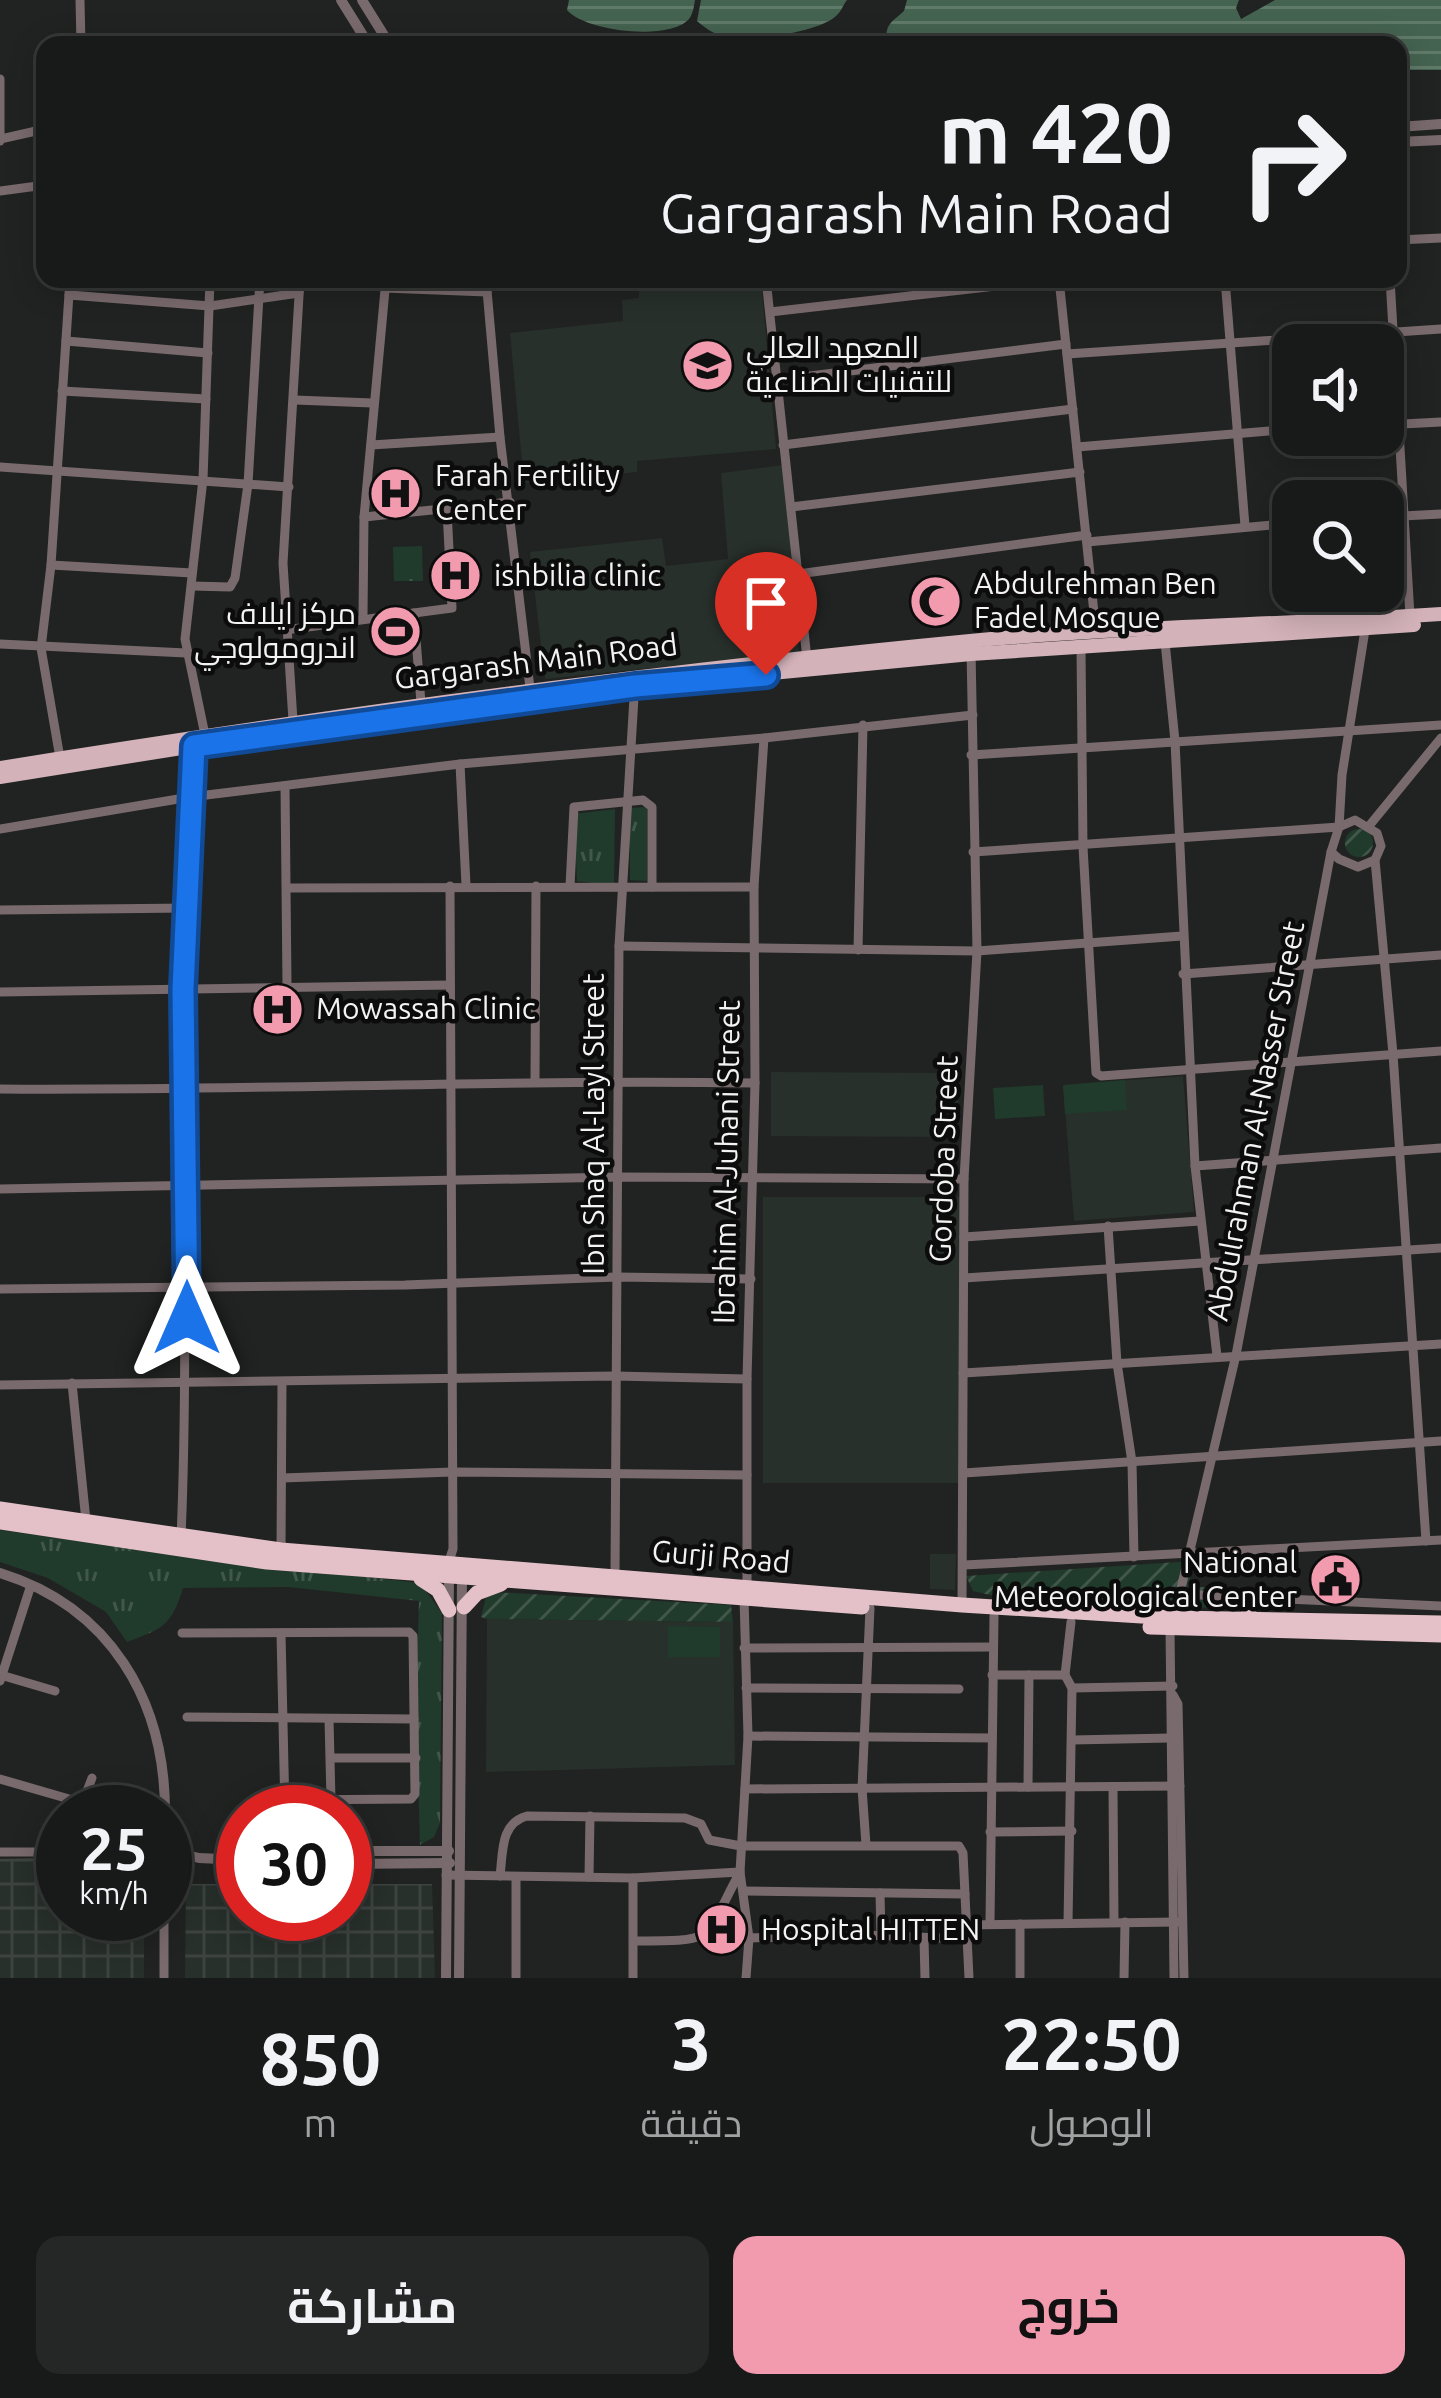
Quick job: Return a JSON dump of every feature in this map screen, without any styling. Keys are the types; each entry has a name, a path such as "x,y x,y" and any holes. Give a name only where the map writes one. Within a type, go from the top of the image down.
{"highway":[{"name":"Gurji Road","path":"0,1509 281,1550 615,1574 870,1608 1071,1622 1441,1635"},
{"name":"Gurji Road","path":"0,1522 267,1562 407,1574 455,1566 520,1579 962,1605 1172,1623 1441,1623"},
{"path":"407,1574 432,1584 456,1608 483,1590 520,1579"},
{"path":"1248,1620 1250,1599"}],"main road":[{"name":"Gargarash Main Road","path":"0,768 807,659 1410,616 1441,618"},
{"name":"Gargarash Main Road","path":"0,777 293,721 530,688 971,648 1081,648 1097,639 1165,642 1365,630 1441,618"}],"street":[{"path":"80,0 81,36"},
{"path":"341,0 363,36"},
{"path":"362,0 384,36"},
{"path":"0,79 0,140 36,131"},
{"path":"1407,127 1441,124"},
{"path":"1407,142 1441,140"},
{"path":"0,191 36,186"},
{"path":"1407,240 1441,238"},
{"path":"60,758 41,647 52,565 69,288"},
{"path":"181,1538 188,1383 183,989 190,797 197,740 186,653 203,479 210,288"},
{"path":"192,586 227,587 234,582 248,484 259,288"},
{"path":"293,721 283,563 299,288"},
{"path":"363,617 364,517 385,288"},
{"path":"436,288 487,292"},
{"path":"487,288 530,688"},
{"path":"767,288 807,659"},
{"path":"770,312 980,288"},
{"path":"1060,288 1097,639"},
{"path":"1226,288 1245,526"},
{"path":"1391,288 1393,324"},
{"path":"69,295 210,306 299,292"},
{"path":"1404,332 1441,329"},
{"path":"778,380 1066,349 1272,339"},
{"path":"66,341 208,353"},
{"path":"62,391 206,399"},
{"path":"295,400 373,403"},
{"path":"783,445 1073,409"},
{"path":"1404,424 1441,422"},
{"path":"1077,447 1272,431"},
{"path":"370,445 500,437"},
{"path":"0,467 289,488"},
{"path":"791,507 1080,472"},
{"path":"364,517 510,502"},
{"path":"285,630 363,617 444,612 454,606 447,510"},
{"path":"1410,616 1404,515 1441,514"},
{"path":"798,574 1087,538 1272,524"},
{"path":"52,565 192,573"},
{"path":"414,613 421,703"},
{"name":"Abdulrahman Al-Nasser Street","path":"1173,1690 1172,1623 1215,1455 1331,852 1340,827 1342,776 1365,630"},
{"path":"1165,642 1195,1166 1217,1356"},
{"path":"0,644 186,653"},
{"name":"Gordoba Street","path":"962,1605 964,1179 976,951 971,648"},
{"path":"1081,648 1083,848 1096,1073 1441,1051"},
{"name":"Ibn Shaq Al-Layl Street","path":"615,1574 619,946 635,681"},
{"path":"0,829 190,797 460,764 974,715"},
{"path":"858,950 862,724"},
{"path":"971,755 1441,725"},
{"path":"1369,826 1441,737"},
{"name":"Ibrahim Al-Juhani Street","path":"740,1872 748,1736 744,1648 754,887 764,738"},
{"path":"460,764 466,885"},
{"path":"284,785 286,986"},
{"path":"570,886 572,809 630,801 650,802 652,807 652,887"},
{"path":"974,852 1340,827 1354,820 1369,826 1381,840 1375,860 1394,1054 1426,1541"},
{"path":"1331,852 1358,867 1375,860"},
{"path":"446,1978 456,1608 450,886"},
{"path":"535,1081 536,886"},
{"path":"286,888 754,887"},
{"path":"0,910 188,908"},
{"path":"619,946 976,951 1182,936"},
{"path":"1184,974 1441,955"},
{"path":"0,992 451,985"},
{"path":"0,1089 619,1080 755,1083"},
{"path":"1195,1166 1441,1148"},
{"path":"0,1189 620,1177 964,1179"},
{"path":"964,1237 1200,1221"},
{"path":"1108,1226 1117,1363 1132,1462 1134,1557"},
{"path":"964,1278 1441,1248"},
{"path":"0,1289 617,1277 751,1279"},
{"path":"963,1373 1441,1344"},
{"path":"0,1385 615,1376 747,1379"},
{"path":"72,1383 86,1521"},
{"path":"281,1550 282,1383"},
{"path":"964,1473 1441,1442"},
{"path":"281,1478 452,1472 747,1475"},
{"path":"964,1565 1441,1540"},
{"path":"0,1573 32,1585 89,1622 116,1651 149,1707 163,1785"},
{"path":"32,1585 6,1643 1,1678 56,1690"},
{"path":"1179,1594 1441,1606"},
{"path":"866,1844 862,1788 870,1608"},
{"path":"990,1922 994,1616"},
{"path":"1068,1923 1072,1688 1065,1676 1071,1622"},
{"path":"182,1633 409,1632 413,1636 416,1790 411,1799 372,1799"},
{"path":"281,1633 285,1785"},
{"path":"744,1648 993,1647"},
{"path":"992,1675 1065,1676"},
{"path":"1028,1787 1029,1675"},
{"path":"746,1688 959,1689"},
{"path":"1072,1688 1173,1690"},
{"path":"1173,1690 1170,1738 1175,1786"},
{"path":"1173,1690 1178,1704 1175,1786 1184,1978"},
{"path":"187,1718 413,1719"},
{"path":"329,1719 331,1785"},
{"path":"748,1736 992,1738"},
{"path":"1072,1740 1170,1738"},
{"path":"331,1758 416,1758"},
{"path":"0,1779 76,1801 84,1799 92,1778"},
{"path":"1113,1786 1124,1978"},
{"path":"745,1789 1175,1786"},
{"path":"589,1877 590,1816"},
{"path":"500,1876 506,1835 516,1819 685,1818 700,1824 709,1840 740,1846 961,1847 969,1978"},
{"path":"990,1832 1072,1831"},
{"path":"0,1852 36,1852"},
{"path":"372,1854 452,1863 500,1876 633,1878 740,1872"},
{"path":"372,1864 452,1863"},
{"path":"452,1863 459,1978"},
{"path":"740,1872 749,1938 746,1978"},
{"path":"634,1941 692,1940 705,1935 740,1872"},
{"path":"516,1876 516,1978"},
{"path":"633,1878 633,1978"},
{"path":"745,1891 965,1894"},
{"path":"880,1893 881,1935"},
{"path":"967,1925 1178,1922"},
{"path":"1174,1978 1178,1922"},
{"path":"1020,1924 1020,1978"},
{"path":"749,1938 881,1935 968,1939"},
{"path":"923,1939 926,1978"},
{"path":"164,1941 164,1978"}],"shaded area":[{"path":"569,0 695,0 690,17 679,26 647,32 591,24 567,10"},
{"path":"701,0 847,0 827,22 781,35 722,36 697,21"},
{"path":"907,0 1239,0 1236,8 1241,19 1275,0 1441,0 1441,70 1407,70 1407,36 887,36 887,29 904,11"},
{"path":"639,288 762,288 776,449 637,461 637,472 524,483 510,333 623,321 622,300 639,298"},
{"path":"784,465 799,653 545,679 530,552 662,538 666,566 728,559 721,473"},
{"path":"771,1072 958,1073 958,1137 771,1136"},
{"path":"1183,1076 1194,1212 1074,1221 1063,1085"},
{"path":"763,1197 960,1197 961,1483 763,1483"},
{"path":"930,1554 956,1554 955,1590 930,1589"},
{"path":"487,1619 733,1622 735,1765 486,1772"},
{"path":"36,1858 36,1941 144,1941 144,1978 0,1978 0,1859"},
{"path":"192,1884 216,1884 216,1941 372,1941 372,1884 432,1884 435,1978 185,1978 185,1941 192,1941"}],"green space":[{"path":"422,546 423,581 394,581 393,547"},
{"path":"647,807 647,881 630,880 630,808"},
{"path":"615,809 614,886 577,881 574,814"},
{"path":"1359,829 1369,833 1373,843 1369,853 1359,857 1349,853 1345,843 1349,833"},
{"path":"1125,1080 1127,1110 1065,1114 1063,1085"},
{"path":"1043,1085 1045,1116 995,1119 993,1088"},
{"path":"0,1530 420,1583 442,1613 440,1823 434,1837 420,1845 419,1601 289,1587 183,1588 164,1624 127,1642 106,1612 48,1578 0,1562"},
{"path":"1193,1561 1189,1586 1248,1591 1247,1610 990,1595 973,1591 966,1576"},
{"path":"493,1592 731,1605 733,1622 481,1617 486,1597"},
{"path":"668,1626 720,1627 720,1657 668,1657"}],"place":[{"name":"المعهد العالي للتقنيات الصناعية","path":"707,365"},
{"name":"Farah Fertility Center","path":"396,493"},
{"name":"ishbilia clinic","path":"455,576"},
{"name":"Abdulrehman Ben Fadel Mosque","path":"935,601"},
{"name":"مركز ايلاف اندرومولوجي","path":"395,631"},
{"name":"Mowassah Clinic","path":"277,1009"},
{"name":"National Meteorological Center","path":"1336,1580"},
{"name":"Hospital HITTEN","path":"722,1930"}],"route":[{"path":"187,1318 183,989 194,746 635,686 766,675"}]}
